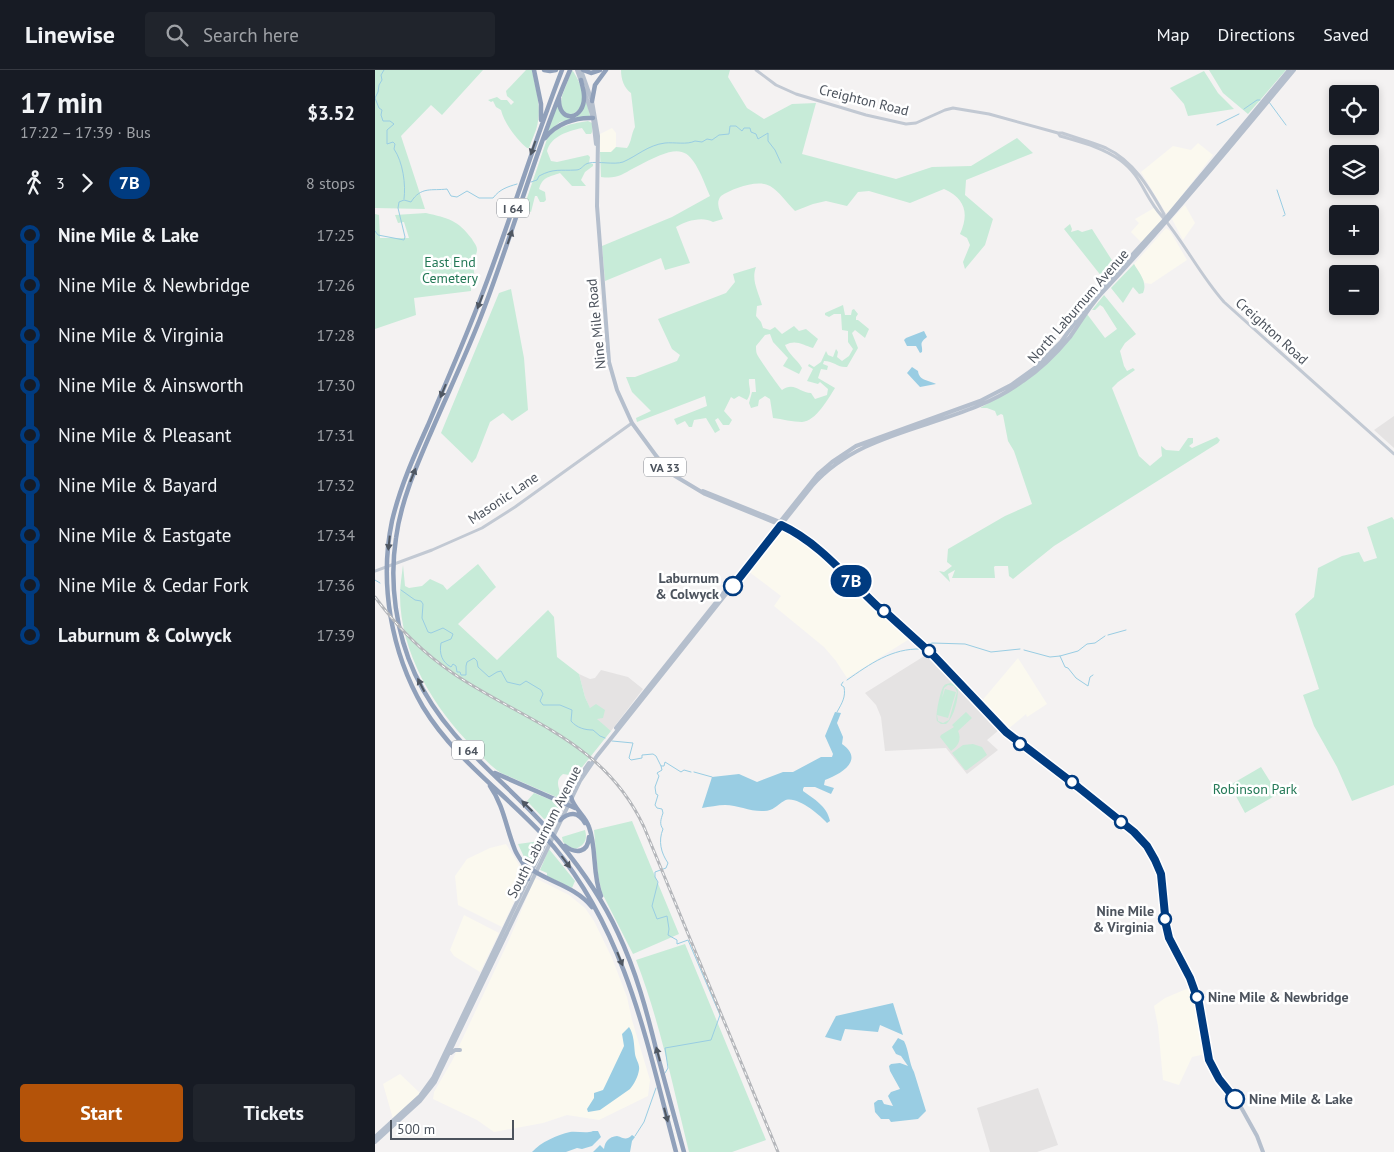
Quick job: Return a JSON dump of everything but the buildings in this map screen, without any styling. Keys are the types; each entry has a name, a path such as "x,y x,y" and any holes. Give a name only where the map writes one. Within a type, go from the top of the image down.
{"highway":[{"path":"534,70 541,104 540,128"},
{"path":"544,70 556,70"},
{"name":"I 64","path":"562,70 483,294 402,486 392,522 387,559 389,606 394,634 403,664 425,710 449,742 530,821 554,848 579,882 599,915 614,944 633,993 676,1152"},
{"name":"I 64","path":"570,70 559,95 486,303 408,489 400,516 394,556 397,615 402,638 414,671 431,704 457,739 539,818 560,842 606,909 639,985 684,1152"},
{"path":"582,70 591,73 600,70"},
{"path":"592,101 596,84 606,70"},
{"path":"559,95 559,106 562,113 569,116 576,115 582,109 584,102 581,80"},
{"path":"543,141 560,124 593,118"},
{"path":"487,768 502,777 577,808"},
{"path":"483,777 499,802 515,851 523,863 528,879"},
{"path":"571,797 589,828 596,882 606,909"},
{"path":"560,820 569,814 579,816 586,825 589,840 586,848 577,852 560,842"},
{"path":"523,863 534,871 576,892 599,915"}],"main road":[{"name":"Nine Mile Road","path":"577,70 593,118 597,151"},
{"name":"Nine Mile Road","path":"582,70 592,101 598,136 598,212 609,362 617,390 632,422 667,469 681,480 710,496 801,532 822,547 881,608 934,656 1006,732 1090,796 1134,832 1147,846 1161,874 1169,938 1190,978 1199,1003 1209,1060 1216,1076 1243,1110 1263,1152"},
{"name":"Creighton Road","path":"756,70 776,85 795,94 866,115 906,124 915,123 953,108 991,115 1062,133 1099,145 1121,158 1144,181 1166,220 1207,281 1225,303 1394,453"},
{"name":"North Laburnum Avenue","path":"1166,220 1289,70"},
{"name":"North Laburnum Avenue","path":"780,524 822,475 851,453 875,442 978,406 1007,392 1032,375 1063,345 1100,296 1294,70"},
{"name":"Masonic Lane","path":"375,571 462,538 482,528 632,422"},
{"name":"South Laburnum Avenue","path":"555,826 560,820 572,787 586,767 757,548 780,524"},
{"name":"South Laburnum Avenue","path":"375,1142 426,1094 435,1082 455,1043 555,826 579,781 780,524"},
{"path":"756,557 757,548"},
{"name":"South Laburnum Avenue","path":"375,1137 420,1096 431,1081 528,879 534,871"},
{"path":"449,1054 455,1050 460,1050 455,1043"}],"shaded area":[{"path":"612,128 616,133 616,147 611,152 600,152 600,134"},
{"path":"1198,143 1213,155 1169,212 1166,213 1141,172 1173,146 1191,150"},
{"path":"1185,205 1195,223 1183,240 1172,219"},
{"path":"1154,208 1162,220 1142,243 1131,232 1139,223 1135,219"},
{"path":"1166,228 1170,231 1187,260 1151,284 1145,283 1134,264"},
{"path":"1394,416 1394,448 1374,430"},
{"path":"781,528 809,544 911,638 847,678 824,647 774,606 781,596 748,571"},
{"path":"926,655 999,730 987,740 998,750 967,774 946,748 885,751 881,717 876,705 865,693"},
{"path":"1018,658 1047,704 1027,717 1026,714 1007,730 981,702"},
{"path":"601,670 628,677 643,689 611,731 599,722 591,711 579,674 590,679 595,678"},
{"path":"506,844 526,876 502,927 458,905 455,876 467,859 490,848"},
{"path":"535,878 569,895 585,908 594,921 612,958 627,997 650,1080 648,1096 599,1120 567,1115 543,1123 494,1132 477,1120 433,1099 434,1092 452,1061 509,940"},
{"path":"464,915 499,933 480,972 454,956 450,950"},
{"path":"1191,987 1198,1005 1205,1054 1192,1057 1179,1085 1163,1080 1158,1026 1154,1006 1165,998"},
{"path":"400,1074 420,1093 393,1119 383,1084"},
{"path":"1038,1088 1058,1145 1037,1152 990,1152 977,1108"}],"green space":[{"path":"375,70 483,70 442,115 431,105 401,136 425,209 375,208"},
{"path":"526,70 532,70 539,108 536,131 529,148 523,145 511,131 501,110 496,107 493,101 488,100 497,97 501,100 507,100 511,105 514,102 507,96 506,91"},
{"path":"572,70 581,88 582,101 576,112 570,115 563,111 561,103"},
{"path":"621,70 730,70 728,77 747,108 764,119 792,104 816,103 802,154 896,179 932,167 971,166 1017,138 1033,153 966,180 965,195 993,219 985,245 965,269 963,262 970,245 967,238 960,234 965,214 964,208 957,197 944,189 910,203 869,191 858,192 847,206 826,201 795,211 770,186 752,184 731,190 721,196 718,204 723,219 713,222 704,219 694,220 676,227 690,263 665,270 661,258 605,281 602,246 672,217 710,196 696,166 690,157 683,152 675,151 664,154 619,176 601,177 600,152 611,152 616,147 627,148 635,127 631,93 623,83"},
{"path":"1209,70 1286,70 1248,114 1223,93"},
{"path":"1204,71 1218,93 1234,109 1188,116 1184,104 1170,88"},
{"path":"586,98 590,116 560,122 547,133 557,105 566,117 572,118 579,114"},
{"path":"588,121 592,123 591,134 586,134 582,128 566,133 556,138 547,151 551,161 557,162 588,155 590,157 589,163 593,164 593,166 585,172 581,180 586,186 572,186 560,173 549,177 542,182 539,189 545,192 546,200 540,202 537,196 535,196 531,212 525,209 547,139 561,128"},
{"name":"East End Cemetery","path":"426,213 447,218 462,228 472,239 477,250 473,262 475,279 473,288 471,288 471,291 414,298 416,315 375,329 375,214 379,215 380,238 409,238 404,222 398,223 395,215"},
{"path":"1070,224 1071,232 1078,230 1082,232 1092,229 1115,265 1110,271 1110,277 1106,282 1064,229"},
{"path":"1134,264 1142,278 1144,285 1143,293 1139,294 1133,287 1123,303 1111,288"},
{"path":"756,267 754,276 762,305 757,306 756,316 763,328 770,330 775,327 782,334 794,326 799,331 806,329 818,339 813,348 796,343 785,345 802,368 799,374 783,366 788,358 773,342 770,334 765,335 756,346 758,356 782,390 794,387 811,393 815,399 827,395 828,389 820,382 818,384 807,381 813,369 808,366 809,364 814,367 821,362 826,351 828,355 833,357 836,349 838,352 837,357 842,361 849,356 853,349 848,342 848,331 842,330 841,314 834,314 829,317 825,313 843,305 845,315 851,315 854,309 858,314 856,320 869,329 865,338 855,330 852,333 858,348 847,367 824,361 823,364 828,366 827,370 821,369 818,378 835,388 821,409 812,418 802,422 773,418 770,399 765,396 759,400 758,406 751,408 749,403 752,392 756,392 755,379 749,379 749,397 747,400 739,396 734,399 731,397 724,411 732,420 729,425 723,425 718,418 715,420 720,430 715,433 706,418 694,420 692,427 689,427 685,421 677,425 674,419 707,406 705,396 637,422 636,418 651,411 632,392 626,377 635,377 677,361 680,355 672,349 658,319 726,293 735,282 733,274"},
{"path":"511,289 524,358 528,410 512,421 503,413 490,422 476,458 472,463 441,433 499,293"},
{"path":"1104,295 1136,334 1125,343 1120,351 1127,371 1133,368 1135,370 1112,388 1139,456 1150,466 1162,456 1161,446 1166,450 1179,451 1188,438 1193,438 1193,443 1189,446 1192,448 1217,437 1220,440 1054,546 1013,579 1009,576 1008,566 995,566 995,578 952,578 955,570 948,574 950,582 939,571 944,572 952,566 947,562 948,549 1005,516 1032,504 1014,451 1008,441 1003,415 997,416 995,411 980,408 1015,388 1040,370 1087,314 1105,338 1117,329 1103,307 1100,305 1095,310 1092,310"},
{"path":"1392,517 1394,520 1394,785 1352,801 1337,767 1314,726 1303,695 1319,689 1295,614 1314,597 1318,568 1342,556 1359,552 1364,562 1377,558 1367,527"},
{"path":"478,564 496,587 458,624 497,660 548,610 554,617 557,657 579,674 590,708 596,704 605,710 603,718 597,719 611,731 575,776 563,774 560,777 558,783 561,799 501,773 490,764 445,715 422,678 413,658 406,638 402,617 400,591 403,565 405,586 409,588 422,586 430,579 443,585 447,590"},
{"path":"951,683 957,686 958,690 957,700 954,712 949,721 946,724 941,724 937,721 937,716 938,721 943,723 949,720 957,692 954,686 948,685 944,688 942,698 945,689 956,692 948,718 937,715 943,687 946,684"},
{"path":"966,712 972,718 958,731 959,742 951,751 940,737 954,727 952,725"},
{"path":"973,744 982,747 987,755 965,770 952,753 963,745"},
{"name":"Robinson Park","path":"1261,767 1278,794 1245,813 1230,785"},
{"path":"534,793 561,804 556,815 544,819 527,801"},
{"path":"632,821 679,934 633,954 602,893 598,875 594,830"},
{"path":"585,830 586,840 578,848 575,849 563,842 562,837"},
{"path":"542,842 532,863 524,857 518,844"},
{"path":"549,849 575,881 572,888 547,876 547,873 540,870"},
{"path":"685,944 766,1140 732,1152 689,1152 659,1031 636,960"}],"water":[{"path":"924,331 927,337 922,343 922,352 920,353 916,346 907,346 904,340 906,338"},
{"path":"912,367 918,371 920,377 936,384 920,387 907,373"},
{"path":"835,712 841,713 837,723 843,737 842,744 849,750 851,761 838,774 825,780 824,785 834,788 831,794 815,787 804,787 803,789 823,807 830,821 827,823 807,806 794,800 784,801 767,811 725,805 702,808 712,777 739,774 757,782 783,772 793,772 821,757 832,757 833,754 825,736"},
{"path":"893,1003 903,1035 880,1025 878,1032 845,1029 841,1041 825,1037 836,1016"},
{"path":"629,1027 633,1036 635,1054 639,1066 636,1080 630,1089 600,1110 588,1112 587,1109 594,1098 594,1093 603,1090 605,1086 624,1046 622,1034"},
{"path":"898,1038 904,1041 906,1045 926,1111 918,1119 891,1122 889,1119 881,1119 875,1112 874,1103 882,1100 884,1104 893,1106 888,1096 891,1092 900,1089 889,1066 900,1063 908,1066 892,1047"},
{"path":"598,1131 601,1137 592,1146 566,1152 532,1152 545,1142 560,1135 570,1132"},
{"path":"632,1135 635,1137 632,1141 630,1152 593,1152 600,1145 604,1149 606,1142 612,1137 626,1138"}],"waterway":[{"path":"384,70 375,98 379,108 382,110 383,121 390,121 394,124 387,130 387,144 393,142 395,144 394,149 400,160 405,187 404,199"},
{"path":"1244,109 1260,100"},
{"path":"1269,102 1286,125"},
{"path":"1217,125 1239,114"},
{"path":"531,182 549,172 578,170 589,163 623,162 659,144 712,140 719,135 729,134 730,126 736,126 742,131 744,128 750,128 751,132 756,134 758,139 768,133 768,141 781,163"},
{"path":"375,231 378,235 404,240 405,237 398,208 399,202 404,200 411,202 423,191 447,189 451,196 457,197 467,191 479,198 493,198 501,190 517,184"},
{"path":"1277,190 1285,214"},
{"path":"375,580 380,583"},
{"path":"401,590 423,604 422,618 428,632 431,633 443,628 453,634 451,639 441,643 440,651 445,663 451,667 453,664 456,666 457,672 460,672 461,675 466,675 467,662 474,658 477,661 478,667 489,677 501,671 507,682 520,685 526,681 541,690 543,694 540,701 543,705 560,705 572,710 571,721 573,723 581,728 593,730 605,738"},
{"path":"1108,635 1126,630"},
{"path":"1024,650 1050,657 1060,656 1078,651 1087,644 1095,643 1105,636"},
{"path":"928,645 932,643 965,644 991,652 1020,649"},
{"path":"847,680 891,654 910,649 921,649"},
{"path":"1060,656 1065,667 1088,686 1090,677 1093,675"},
{"path":"837,712 844,697 844,687 841,685 843,682"},
{"path":"612,741 633,743 629,758 631,760 642,758 642,755 653,754 661,766 664,766 665,762 681,772 684,770 691,772"},
{"path":"661,766 662,770 657,773 659,776 655,787 656,794 658,795 655,805 657,808 662,809 663,813 661,842 662,851 668,863 666,868 655,872 658,882 652,906 657,919 667,916 668,935 677,940 677,944 688,940 720,1015 711,1040 665,1048 668,1068 665,1073"},
{"path":"694,772 712,777"},
{"path":"635,1136 644,1122 656,1088"}],"railway":[{"path":"375,597 401,629 432,657 481,691 561,736 585,753 608,774 627,798 644,827 778,1152"}],"bus line":[{"name":"7B","path":"733,586 781,525 794,532 823,552 878,607 934,656 999,726 1141,839 1153,855 1161,874 1167,931 1174,949 1190,978 1199,1003 1205,1046 1209,1060 1219,1079 1235,1099"}],"place":[{"name":"Laburnum & Colwyck","path":"733,586"},
{"name":"Nine Mile & Virginia","path":"1165,919"},
{"name":"Nine Mile & Newbridge","path":"1197,997"},
{"name":"Nine Mile & Lake","path":"1235,1099"}]}
